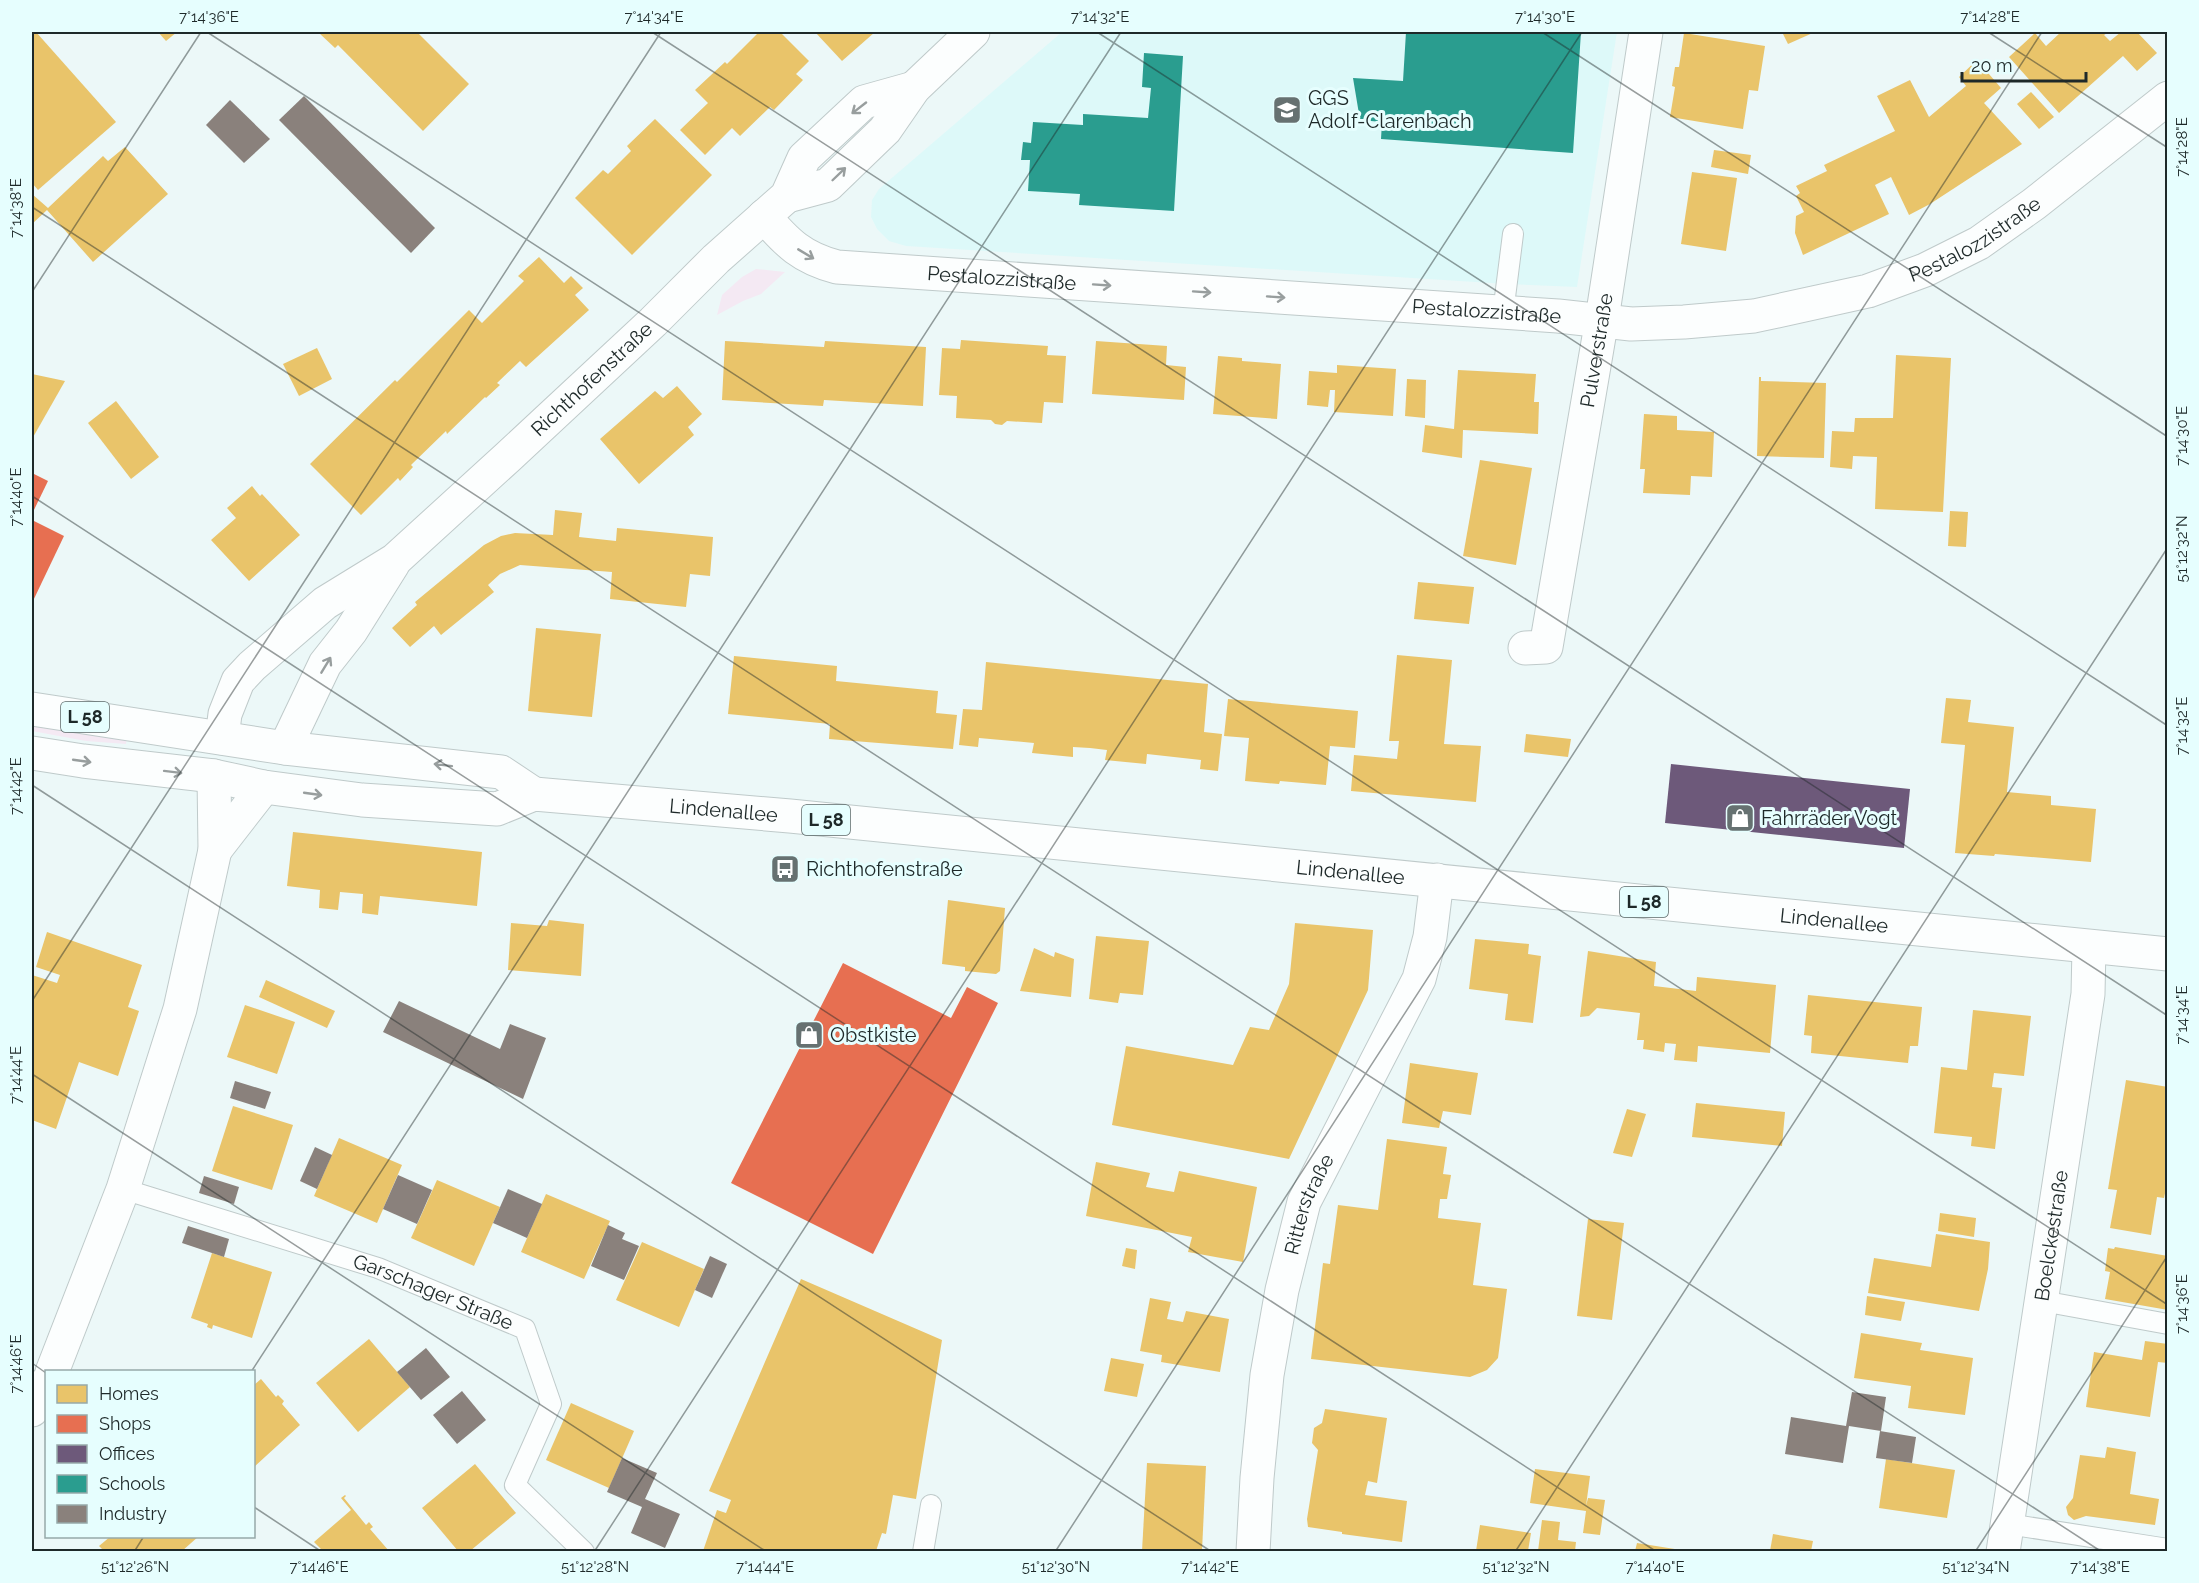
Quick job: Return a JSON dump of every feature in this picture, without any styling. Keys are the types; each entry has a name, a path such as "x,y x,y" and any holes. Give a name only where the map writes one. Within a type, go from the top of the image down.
{"street":[{"name":"Richthofenstraße","path":"214,776 225,714 238,681 252,666 324,603 395,560 653,322 716,259 776,206 804,158 864,102 914,88 973,32"},
{"name":"Pulverstraße","path":"1525,648 1546,647 1602,320 1646,32"},
{"name":"Pestalozzistraße","path":"776,206 787,242 808,256 837,267 1602,320 1631,324 1684,322 1754,316 1868,291 1925,270 1979,243 2034,204 2168,98"},
{"name":"Richthofenstraße","path":"264,787 325,664 351,631 395,560"},
{"name":"L 58","path":"32,709 285,748"},
{"name":"Lindenallee","path":"285,748 501,772 534,794"},
{"name":"L 58","path":"32,753 214,776 264,787"},
{"path":"52,1370 123,1189 180,1010 215,850 214,776"},
{"name":"Lindenallee","path":"264,787 363,800 497,809 534,794 790,816 2168,954"},
{"path":"215,850 264,787"},
{"name":"Ritterstraße","path":"1253,1551 1257,1478 1267,1375 1282,1290 1304,1202 1419,979 1430,938 1437,880"},
{"name":"Boelckestraße","path":"2005,1538 2088,994 2089,947"},
{"path":"32,1410 45,1385"}],"lane":[{"path":"1503,313 1513,234"},
{"name":"Garschager Straße","path":"123,1189 378,1268 525,1329 551,1404 515,1485 584,1551"},
{"path":"2042,1301 2168,1324"},
{"path":"923,1551 931,1505"},
{"name":"Boelckestraße","path":"2005,1538 2168,1549"}],"shaded area":[{"name":"GGS Adolf-Clarenbach","path":"1062,32 1617,32 1577,287 906,246 889,241 877,229 871,217 872,200 879,189"},
{"path":"756,269 785,272 761,294 717,315 722,295 742,277"},
{"path":"32,722 127,736 126,744 86,741 32,731"}],"building: Homes":[{"path":"32,32 36,32 116,122 38,190 32,183"},
{"path":"158,32 177,32 166,41"},
{"path":"318,32 417,32 469,84 423,131 338,45 335,48"},
{"path":"759,32 780,32 809,61 796,74 803,80 774,110 770,107 740,136 732,128 705,155 680,130 708,103 695,90 725,62 727,64"},
{"path":"815,32 875,32 842,61"},
{"path":"1782,32 1815,32 1788,44"},
{"path":"2061,32 2109,32 2104,35 2110,41 2121,32 2137,32 2157,53 2137,71 2123,56 2059,113 2009,57 2035,33 2046,46"},
{"path":"1684,33 1765,46 1758,91 1749,90 1743,129 1670,117 1675,87 1672,86 1675,67 1679,67"},
{"path":"1977,60 2001,88 1984,103 2022,144 1930,204 1909,215 1891,177 1875,185 1889,214 1803,255 1795,233 1796,216 1804,212 1796,196 1800,193 1796,186 1827,171 1824,165 1895,131 1877,96 1910,80 1929,117 1966,86 1959,77"},
{"path":"2031,92 2054,117 2039,129 2017,104"},
{"path":"655,119 712,175 632,255 575,198 603,170 608,174 631,151 627,146"},
{"path":"125,147 168,194 93,262 47,210 32,224 32,194 48,208 103,156 108,161"},
{"path":"1714,150 1751,155 1748,174 1711,167"},
{"path":"1692,172 1737,178 1726,251 1681,244"},
{"path":"539,257 564,283 571,276 583,288 575,295 589,310 526,367 520,361 497,383 500,385 447,434 446,431 411,465 413,467 400,481 398,478 361,515 310,464 469,310 482,323 524,281 518,276"},
{"path":"961,340 1048,346 1047,355 1066,356 1063,403 1044,402 1042,423 1007,421 1002,425 995,424 991,420 956,418 957,396 939,395 942,348 960,349"},
{"path":"725,341 824,347 825,341 926,347 923,406 824,400 823,406 722,400"},
{"path":"1096,341 1167,346 1166,365 1186,367 1184,400 1092,394"},
{"path":"317,348 332,379 299,396 283,364"},
{"path":"1896,355 1951,358 1943,512 1875,509 1877,457 1853,456 1852,469 1830,467 1832,431 1854,432 1855,418 1893,418"},
{"path":"1218,356 1242,358 1242,361 1281,364 1277,419 1213,414"},
{"path":"1337,365 1396,369 1393,416 1334,412 1335,390 1330,390 1328,407 1307,405 1309,371 1337,373"},
{"path":"1458,370 1536,374 1534,402 1539,402 1538,434 1463,430 1462,458 1422,452 1425,425 1454,429"},
{"path":"32,374 65,381 32,439"},
{"path":"1759,377 1761,381 1826,383 1824,458 1757,456"},
{"path":"1407,379 1426,380 1425,418 1405,416"},
{"path":"677,386 702,414 688,427 694,435 639,484 600,439 655,391 663,398"},
{"path":"116,401 159,457 131,479 88,423"},
{"path":"1644,414 1677,416 1677,430 1714,432 1712,477 1691,476 1690,495 1643,493 1645,469 1640,469"},
{"path":"1480,460 1532,468 1516,565 1463,556"},
{"path":"252,486 300,535 249,581 211,540 236,518 227,508"},
{"path":"555,510 582,513 579,537 616,541 617,528 713,537 710,576 690,574 686,607 610,599 612,572 520,565 500,574 488,585 494,592 441,635 434,626 410,647 392,628 417,605 415,602 484,545 501,536 515,533 553,535"},
{"path":"1950,511 1968,512 1966,547 1948,546"},
{"path":"1418,582 1474,587 1469,624 1414,619"},
{"path":"536,628 601,634 592,717 528,711"},
{"path":"1397,655 1452,660 1444,744 1481,746 1476,802 1351,791 1354,755 1397,759 1399,741 1389,741"},
{"path":"734,656 837,666 836,681 938,691 936,713 957,715 953,749 829,739 830,724 728,714"},
{"path":"986,662 1208,684 1204,732 1222,734 1218,771 1200,769 1201,760 1147,754 1146,764 1105,760 1107,750 1090,748 1073,747 1073,757 1032,753 1034,743 979,738 978,747 959,745 963,709 982,710"},
{"path":"1946,698 1971,700 1968,722 2014,727 2007,792 2051,796 2051,805 2096,809 2091,862 1955,853 1965,745 1941,743"},
{"path":"1228,699 1358,711 1355,748 1330,746 1326,785 1245,781 1249,738 1224,736"},
{"path":"1526,734 1571,739 1568,757 1524,752"},
{"path":"293,832 482,852 477,906 380,896 378,915 362,913 363,894 340,892 338,910 319,908 320,890 287,886"},
{"path":"948,900 1005,908 1000,971 996,974 965,971 965,967 942,964"},
{"path":"549,920 584,924 581,976 508,970 511,923 547,926"},
{"path":"1295,923 1373,930 1368,990 1289,1159 1112,1125 1126,1046 1233,1065 1250,1027 1269,1030 1289,984"},
{"path":"47,932 142,965 128,1007 139,1011 118,1076 79,1062 56,1129 32,1120 32,975 57,983 60,975 36,967"},
{"path":"1096,936 1149,941 1143,995 1120,993 1118,1003 1089,999"},
{"path":"1475,939 1529,944 1528,954 1541,956 1533,1023 1505,1020 1508,994 1469,989"},
{"path":"1034,948 1054,957 1055,952 1074,959 1071,997 1020,991"},
{"path":"1588,951 1656,962 1654,986 1696,991 1697,977 1776,985 1770,1053 1698,1046 1697,1062 1674,1060 1676,1044 1665,1043 1664,1052 1643,1049 1644,1040 1637,1040 1640,1013 1597,1008 1589,1016 1580,1017"},
{"path":"266,980 335,1011 327,1028 259,997"},
{"path":"1808,995 1922,1007 1918,1046 1910,1046 1908,1063 1811,1053 1812,1036 1804,1035"},
{"path":"245,1005 295,1022 277,1074 227,1057"},
{"path":"1973,1010 2031,1016 2024,1076 1994,1073 1992,1087 2002,1088 1995,1149 1971,1146 1972,1137 1934,1133 1941,1067 1967,1070"},
{"path":"1410,1063 1478,1073 1471,1115 1443,1111 1439,1128 1402,1123"},
{"path":"2126,1080 2168,1087 2168,1179 2164,1198 2157,1197 2151,1235 2110,1228 2117,1190 2108,1189"},
{"path":"1696,1103 1785,1112 1782,1146 1692,1137"},
{"path":"233,1106 293,1125 272,1190 212,1171"},
{"path":"1627,1109 1646,1114 1632,1157 1613,1153"},
{"path":"339,1138 402,1165 377,1223 314,1196"},
{"path":"1387,1139 1447,1147 1443,1174 1451,1175 1447,1199 1440,1199 1438,1218 1481,1223 1473,1285 1507,1289 1498,1358 1487,1370 1470,1377 1311,1359 1323,1263 1330,1264 1338,1205 1378,1210"},
{"path":"1096,1162 1150,1173 1146,1187 1174,1192 1179,1171 1257,1187 1243,1262 1188,1252 1192,1237 1086,1216"},
{"path":"437,1180 500,1207 474,1266 411,1238"},
{"path":"546,1194 610,1221 584,1279 521,1252"},
{"path":"1940,1213 1976,1218 1974,1237 1938,1231"},
{"path":"1588,1219 1624,1223 1612,1320 1577,1316"},
{"path":"1936,1234 1990,1242 1988,1269 1979,1311 1868,1293 1874,1258 1931,1267"},
{"path":"642,1242 704,1269 679,1327 616,1300"},
{"path":"2115,1247 2168,1256 2168,1310 2105,1299 2110,1272 2105,1271 2108,1248 2114,1249"},
{"path":"1126,1248 1137,1250 1135,1269 1122,1266"},
{"path":"212,1253 272,1272 252,1338 213,1325 212,1329 207,1327 208,1324 191,1318"},
{"path":"801,1279 942,1340 916,1499 893,1495 886,1534 882,1533 876,1551 703,1551 717,1510 726,1513 731,1500 709,1491"},
{"path":"1867,1296 1905,1302 1901,1321 1865,1315"},
{"path":"1150,1298 1171,1302 1167,1319 1183,1322 1186,1311 1229,1319 1220,1372 1161,1362 1162,1355 1140,1351"},
{"path":"1861,1333 1922,1343 1920,1350 1973,1358 1965,1415 1908,1408 1911,1386 1854,1378"},
{"path":"369,1339 410,1387 358,1432 316,1383"},
{"path":"2145,1341 2168,1344 2168,1363 2158,1362 2150,1417 2086,1407 2094,1352 2142,1360"},
{"path":"1111,1358 1144,1364 1137,1397 1104,1391"},
{"path":"261,1379 276,1397 278,1395 284,1401 282,1404 300,1425 255,1466 255,1384"},
{"path":"571,1403 634,1431 609,1488 546,1460"},
{"path":"1325,1409 1387,1418 1377,1483 1368,1481 1365,1495 1407,1501 1402,1542 1308,1527 1307,1519 1318,1450 1312,1443 1314,1428 1322,1423"},
{"path":"2107,1447 2136,1452 2130,1494 2159,1499 2155,1525 2086,1516 2074,1520 2068,1515 2066,1507 2073,1498 2080,1455 2105,1458"},
{"path":"1886,1459 1955,1470 1947,1518 1879,1508"},
{"path":"1147,1463 1206,1466 1202,1551 1142,1551"},
{"path":"475,1464 516,1513 470,1551 458,1551 422,1508"},
{"path":"1535,1469 1590,1476 1586,1506 1588,1498 1605,1500 1600,1535 1583,1533 1586,1511 1530,1503"},
{"path":"345,1495 344,1498 366,1525 369,1522 373,1527 370,1529 389,1551 323,1551 314,1542 351,1510 341,1498"},
{"path":"1542,1520 1560,1522 1558,1540 1576,1542 1575,1551 1538,1551"},
{"path":"1480,1525 1531,1533 1528,1551 1476,1551"},
{"path":"1773,1534 1813,1541 1811,1551 1770,1551"},
{"path":"109,1538 197,1538 182,1551 104,1551 99,1546"},
{"path":"1637,1543 1681,1550 1681,1551 1635,1551"}],"building: Shops":[{"path":"32,473 48,481 32,514"},
{"path":"32,520 64,536 32,603"},
{"path":"843,963 951,1018 967,987 998,1003 873,1254 731,1183"}],"building: Offices":[{"path":"1671,764 1910,789 1904,848 1665,823"}],"building: Schools":[{"path":"1406,32 1581,32 1573,153 1381,139 1382,122 1360,120 1353,78 1403,81"},
{"path":"1144,53 1183,56 1174,211 1079,205 1080,194 1028,191 1030,160 1021,160 1023,142 1031,143 1033,122 1083,125 1083,114 1148,118 1151,88 1142,87"}],"building: Industry":[{"path":"304,96 435,228 411,253 279,120"},
{"path":"230,100 270,139 244,163 206,125"},
{"path":"399,1001 500,1049 510,1024 546,1038 523,1099 383,1032"},
{"path":"235,1081 271,1092 265,1109 230,1098"},
{"path":"315,1147 332,1155 317,1189 300,1181"},
{"path":"398,1175 432,1190 417,1224 383,1209"},
{"path":"204,1176 239,1187 234,1204 199,1193"},
{"path":"508,1189 542,1204 527,1238 493,1223"},
{"path":"608,1225 625,1233 622,1239 639,1246 624,1280 591,1266"},
{"path":"188,1226 229,1239 224,1257 182,1243"},
{"path":"710,1256 727,1264 712,1298 695,1290"},
{"path":"426,1348 450,1377 421,1400 397,1372"},
{"path":"462,1391 486,1420 457,1444 433,1415"},
{"path":"1852,1392 1886,1397 1881,1431 1849,1426 1843,1463 1785,1454 1791,1417 1846,1426"},
{"path":"1880,1431 1916,1437 1912,1463 1876,1458"},
{"path":"622,1458 657,1473 645,1499 680,1514 665,1548 631,1533 642,1507 607,1492"}],"place":[{"name":"GGS Adolf-Clarenbach","path":"1287,110"},
{"name":"Fahrräder Vogt","path":"1740,818"},
{"name":"Richthofenstraße","path":"785,869"},
{"name":"Obstkiste","path":"809,1035"}]}
